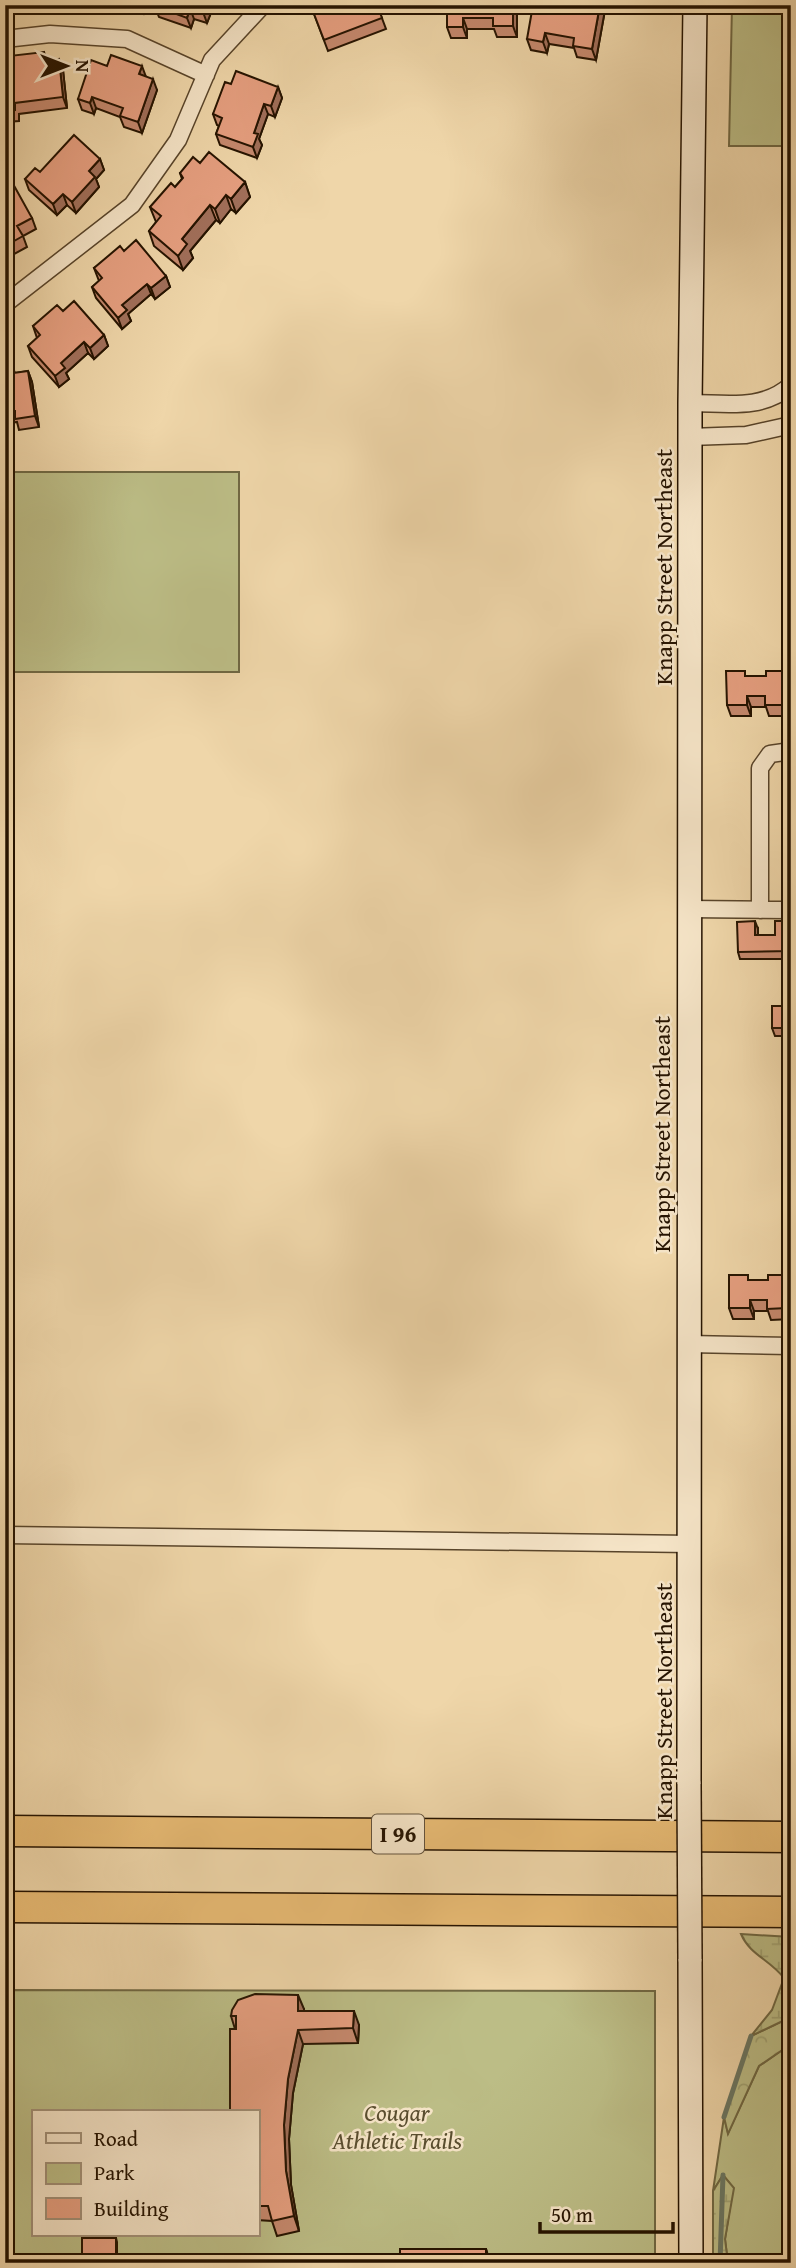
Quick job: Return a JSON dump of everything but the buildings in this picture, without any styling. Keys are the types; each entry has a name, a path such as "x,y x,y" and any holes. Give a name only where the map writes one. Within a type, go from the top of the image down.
{"highway":[{"name":"I 96","path":"5,1831 791,1837"},
{"path":"5,1907 791,1912"}],"main road":[{"name":"Knapp Street Northeast","path":"691,2263 688,1344 690,403 695,5"}],"street":[{"path":"5,304 132,205 178,140 212,60 263,5"},
{"path":"5,39 50,34 127,39 206,75"},
{"path":"690,403 756,404 779,395 791,385"},
{"path":"690,437 746,435 791,425"},
{"path":"760,910 760,768 769,754 791,751"},
{"path":"689,909 791,910"},
{"path":"688,1344 791,1346"},
{"path":"5,1535 690,1544"}],"green space":[{"path":"732,5 791,5 791,146 729,146"},
{"path":"5,472 239,472 239,672 5,672"},
{"path":"741,1934 791,1937 791,2017 751,2036 772,2010 784,1978 749,1947"},
{"name":"Cougar Athletic Trails","path":"5,1990 655,1991 655,2263 5,2263"},
{"path":"791,2017 791,2044 759,2066 728,2134 724,2117 751,2036"},
{"path":"791,2044 791,2263 728,2263 725,2239 733,2188 723,2175 713,2191 724,2117 728,2133 759,2066"},
{"path":"723,2175 734,2188 725,2239 728,2263 713,2263 713,2191"}],"waterway":[{"path":"724,2117 751,2036"},
{"path":"720,2263 723,2175"}]}
